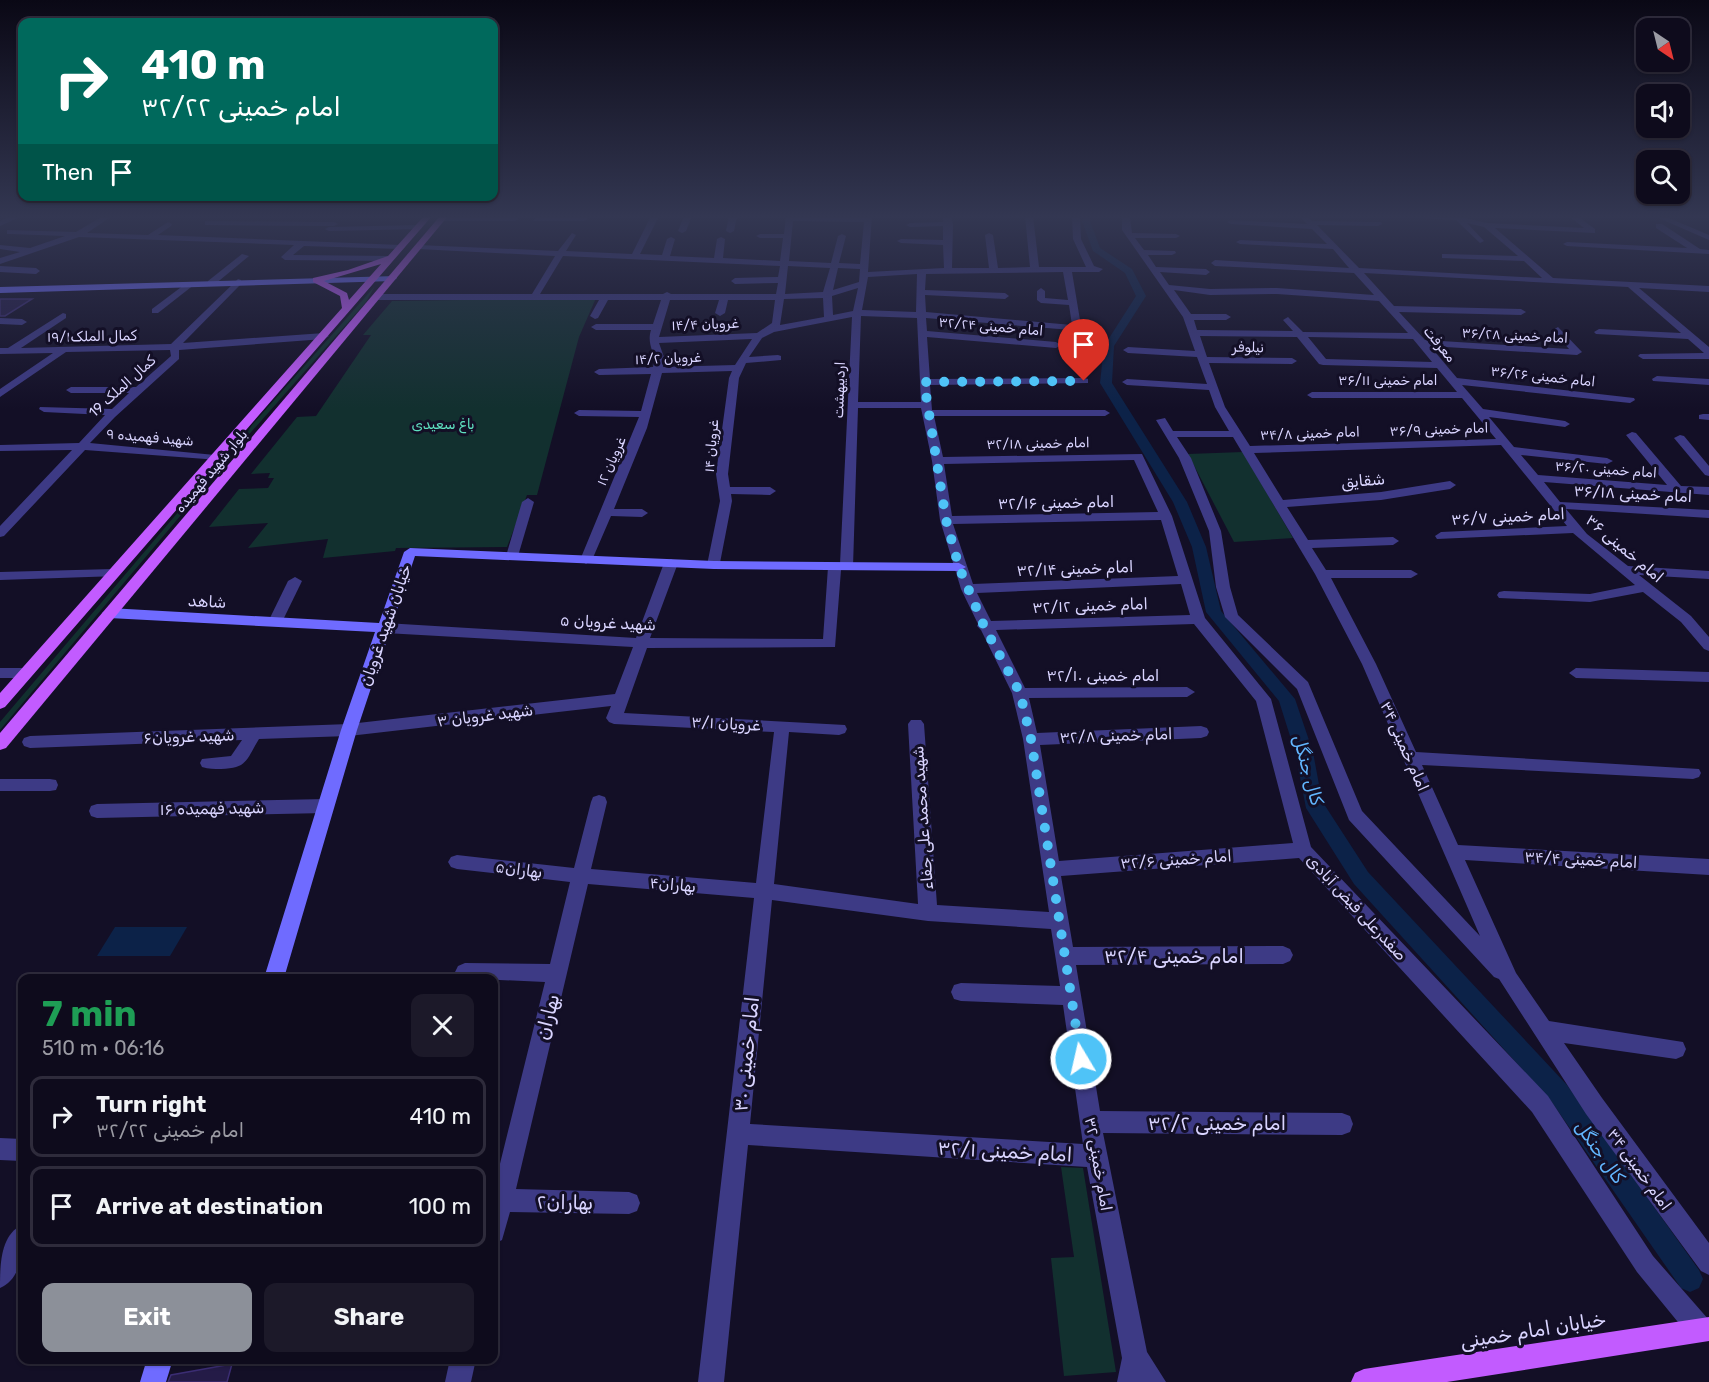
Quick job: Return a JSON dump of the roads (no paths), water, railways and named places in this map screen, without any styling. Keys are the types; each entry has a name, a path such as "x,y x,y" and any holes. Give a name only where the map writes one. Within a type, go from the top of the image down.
{"main road":[{"path":"319,280 344,295 347,309"},
{"name":"بلوار شهید فهمیده","path":"0,703 374,280"},
{"name":"بلوار شهید فهمیده","path":"0,744 391,280"},
{"path":"378,297 390,291 397,280"},
{"path":"215,458 241,458"},
{"name":"خیابان امام خمینی","path":"1365,1382 1704,1329"}],"street":[{"path":"211,283 214,280"},
{"path":"2,291 277,280"},
{"path":"535,297 545,280"},
{"path":"735,281 759,280"},
{"path":"771,330 777,323 782,280"},
{"path":"829,319 827,295 831,280"},
{"path":"378,297 780,297 827,295 854,280"},
{"name":"اردیبهشت","path":"830,644 840,567 854,405 857,313 863,280"},
{"name":"امام خمینی ۳۲","path":"921,280 926,409 938,460 946,520 959,567 968,589 984,626 1020,693 1031,739 1132,1370"},
{"path":"1069,280 1077,328"},
{"name":"امام خمینی ۳۴","path":"1163,280 1188,317 1220,407 1322,574 1369,664 1509,980 1594,1106 1709,1263"},
{"name":"معرفت","path":"1366,280 1419,339 1507,446"},
{"path":"1560,280 1709,289"},
{"path":"174,347 238,282"},
{"path":"155,311 191,284"},
{"path":"1629,284 1709,354"},
{"path":"1167,287 1210,292 1277,291 1381,298"},
{"path":"1041,291 1041,300 1073,303"},
{"path":"920,292 1005,296"},
{"path":"595,316 606,296"},
{"path":"653,340 667,296"},
{"path":"720,313 725,296"},
{"path":"1391,309 1521,312"},
{"path":"759,336 771,330 857,313 923,315 1093,330"},
{"path":"11,351 63,316"},
{"path":"1188,317 1226,318"},
{"path":"1288,320 1323,362 1440,365"},
{"path":"0,321 22,322"},
{"path":"596,327 657,327"},
{"name":"امام خمینی ۳۶/۲۸","path":"1419,339 1577,352 1558,330"},
{"path":"1599,332 1689,336"},
{"name":"غرویان ۱۴/۴","path":"653,340 712,333 759,336"},
{"path":"1194,333 1300,334 1419,339"},
{"name":"امام خمینی ۳۲/۲۴","path":"924,334 1056,345"},
{"name":"کمال الملک۱۹/۱","path":"0,351 174,347 324,336"},
{"name":"غرویان ۱۴","path":"714,565 726,501 722,474 734,378 740,364 759,336"},
{"name":"غرویان ۱۲","path":"586,560 642,428 660,360 653,340"},
{"name":"کمال الملک 19","path":"0,533 115,412 176,357 174,347"},
{"path":"0,394 63,350"},
{"name":"نیلوفر","path":"1128,350 1202,357 1292,361"},
{"path":"1643,356 1709,354"},
{"name":"غرویان ۱۴/۲","path":"599,372 656,372 778,358"},
{"path":"1657,379 1709,382"},
{"path":"924,382 1084,381"},
{"name":"امام خمینی ۳۶/۲۶","path":"1454,381 1630,400"},
{"path":"1127,382 1213,387"},
{"path":"72,390 141,390"},
{"name":"امام خمینی ۳۶/۱۱","path":"1312,395 1464,395"},
{"path":"854,405 1105,413"},
{"path":"44,409 115,412"},
{"path":"579,412 645,414"},
{"path":"1479,412 1565,424"},
{"path":"1161,420 1185,458 1215,531 1223,587 1232,616 1304,686 1355,815 1509,980"},
{"path":"1170,434 1237,434"},
{"name":"امام خمینی ۳۶/۲۰","path":"1632,435 1677,489"},
{"path":"1680,438 1709,473"},
{"name":"شهید فهمیده ۹","path":"0,448 81,446 215,458"},
{"name":"امام خمینی ۳۶/۹","path":"1375,446 1507,446 1607,460"},
{"name":"امام خمینی ۳۴/۸","path":"1246,450 1375,446"},
{"name":"امام خمینی ۳۶","path":"1507,446 1576,529 1704,635 1709,646"},
{"name":"امام خمینی ۳۲/۱۸","path":"938,460 1138,456"},
{"name":"صفدرعلی فیض آبادی","path":"1138,456 1166,516 1198,619 1263,699 1303,850 1540,1104 1656,1276 1704,1329"},
{"name":"امام خمینی ۳۶/۲۰","path":"1534,478 1677,489"},
{"name":"شقایق","path":"1278,504 1381,496 1450,485"},
{"path":"1677,489 1709,491"},
{"path":"724,490 770,491"},
{"path":"512,556 528,502"},
{"name":"امام خمینی ۳۶/۱۸","path":"1556,505 1709,514"},
{"path":"605,512 642,513"},
{"name":"امام خمینی ۳۲/۱۶","path":"946,520 1166,516"},
{"name":"امام خمینی ۳۶/۷","path":"1441,536 1576,529"},
{"path":"1303,544 1393,541"},
{"name":"خیابان شهید غرویان","path":"274,974 349,730 410,552 714,565 959,567"},
{"path":"620,699 671,563"},
{"path":"1624,570 1709,575"},
{"path":"0,576 113,573"},
{"path":"1322,574 1411,574"},
{"name":"امام خمینی ۳۲/۱۴","path":"968,589 1184,580"},
{"path":"275,622 295,581"},
{"path":"1504,595 1590,597 1645,587"},
{"name":"شاهد","path":"109,613 385,628"},
{"name":"امام خمینی ۳۲/۱۲","path":"984,626 1198,619"},
{"name":"شهید غرویان ۵","path":"385,628 640,643 830,644"},
{"path":"0,673 27,673"},
{"path":"1576,673 1709,677"},
{"name":"امام خمینی ۳۲/۱۰","path":"1020,693 1187,692"},
{"name":"شهید غرویان ۳","path":"349,730 620,699"},
{"name":"غرویان ۳/۱","path":"620,699 614,718 838,729"},
{"name":"شهید محمد علی جفاء","path":"916,724 928,913"},
{"name":"امام خمینی ۳۰","path":"711,1382 782,726"},
{"name":"شهید غرویان۶","path":"30,742 349,730"},
{"name":"امام خمینی ۳۲/۸","path":"1031,739 1201,732"},
{"path":"208,762 236,762 254,734"},
{"path":"1411,758 1693,772"},
{"path":"0,785 50,785"},
{"name":"بهاران","path":"498,1214 599,802"},
{"name":"شهید فهمیده ۱۶","path":"98,811 326,806"},
{"name":"امام خمینی ۳۲/۶","path":"1050,869 1303,850"},
{"name":"امام خمینی ۳۴/۴","path":"1452,852 1709,867"},
{"name":"بهاران۵","path":"457,862 581,876"},
{"name":"بهاران۴","path":"581,876 764,891 928,913 1059,921"},
{"name":"امام خمینی ۳۲/۴","path":"1065,956 1283,955"},
{"path":"465,972 558,973"},
{"path":"961,992 1071,996"},
{"path":"1543,1030 1676,1049"},
{"name":"امام خمینی ۳۲/۲","path":"1091,1122 1342,1124"},
{"name":"امام خمینی ۳۲/۱","path":"738,1134 1096,1156"},
{"path":"0,1149 18,1150"},
{"name":"بهاران۲","path":"501,1200 629,1203"},
{"path":"0,1276 18,1244"},
{"path":"153,1382 158,1364"},
{"path":"458,1382 463,1364"},
{"path":"1132,1370 1153,1382"}],"water":[{"path":"115,927 187,927 170,956 97,956"}],"waterway":[{"name":"کال جنگل","path":"1134,280 1141,296 1109,346 1106,383 1180,502 1199,547 1214,612 1287,699 1304,752 1313,803 1361,878 1559,1093 1690,1279"}],"park label":[{"name":"باغ سعیدی","path":"443,424"}]}
